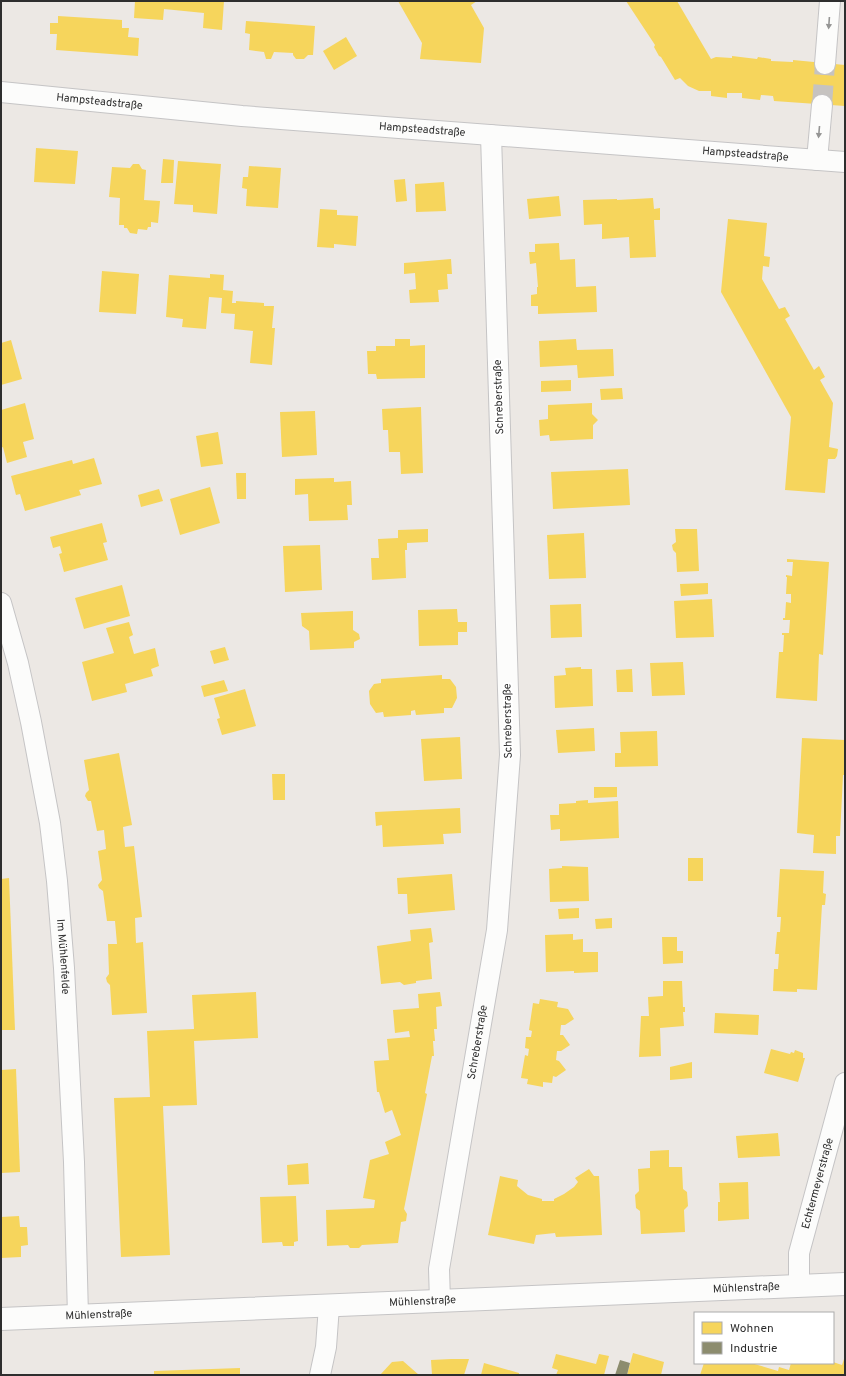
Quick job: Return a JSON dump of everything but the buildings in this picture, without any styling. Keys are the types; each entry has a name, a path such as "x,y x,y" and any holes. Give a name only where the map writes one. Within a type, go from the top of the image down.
{"street":[{"path":"825,64 830,1"},
{"name":"Hampsteadstraße","path":"1,92 242,116 845,162"},
{"path":"817,160 822,104"},
{"name":"Schreberstraße","path":"440,1301 439,1269 497,930 510,755 491,135"},
{"name":"Im Mühlenfelde","path":"1,602 18,663 31,722 50,823 57,881 64,968 74,1162 78,1316"},
{"name":"Echtermeyerstraße","path":"799,1286 798,1253 845,1083"},
{"name":"Mühlenstraße","path":"1,1320 845,1284"},
{"path":"320,1375 326,1347 329,1306"}],"tunnel":[{"path":"822,105 825,64"}]}
